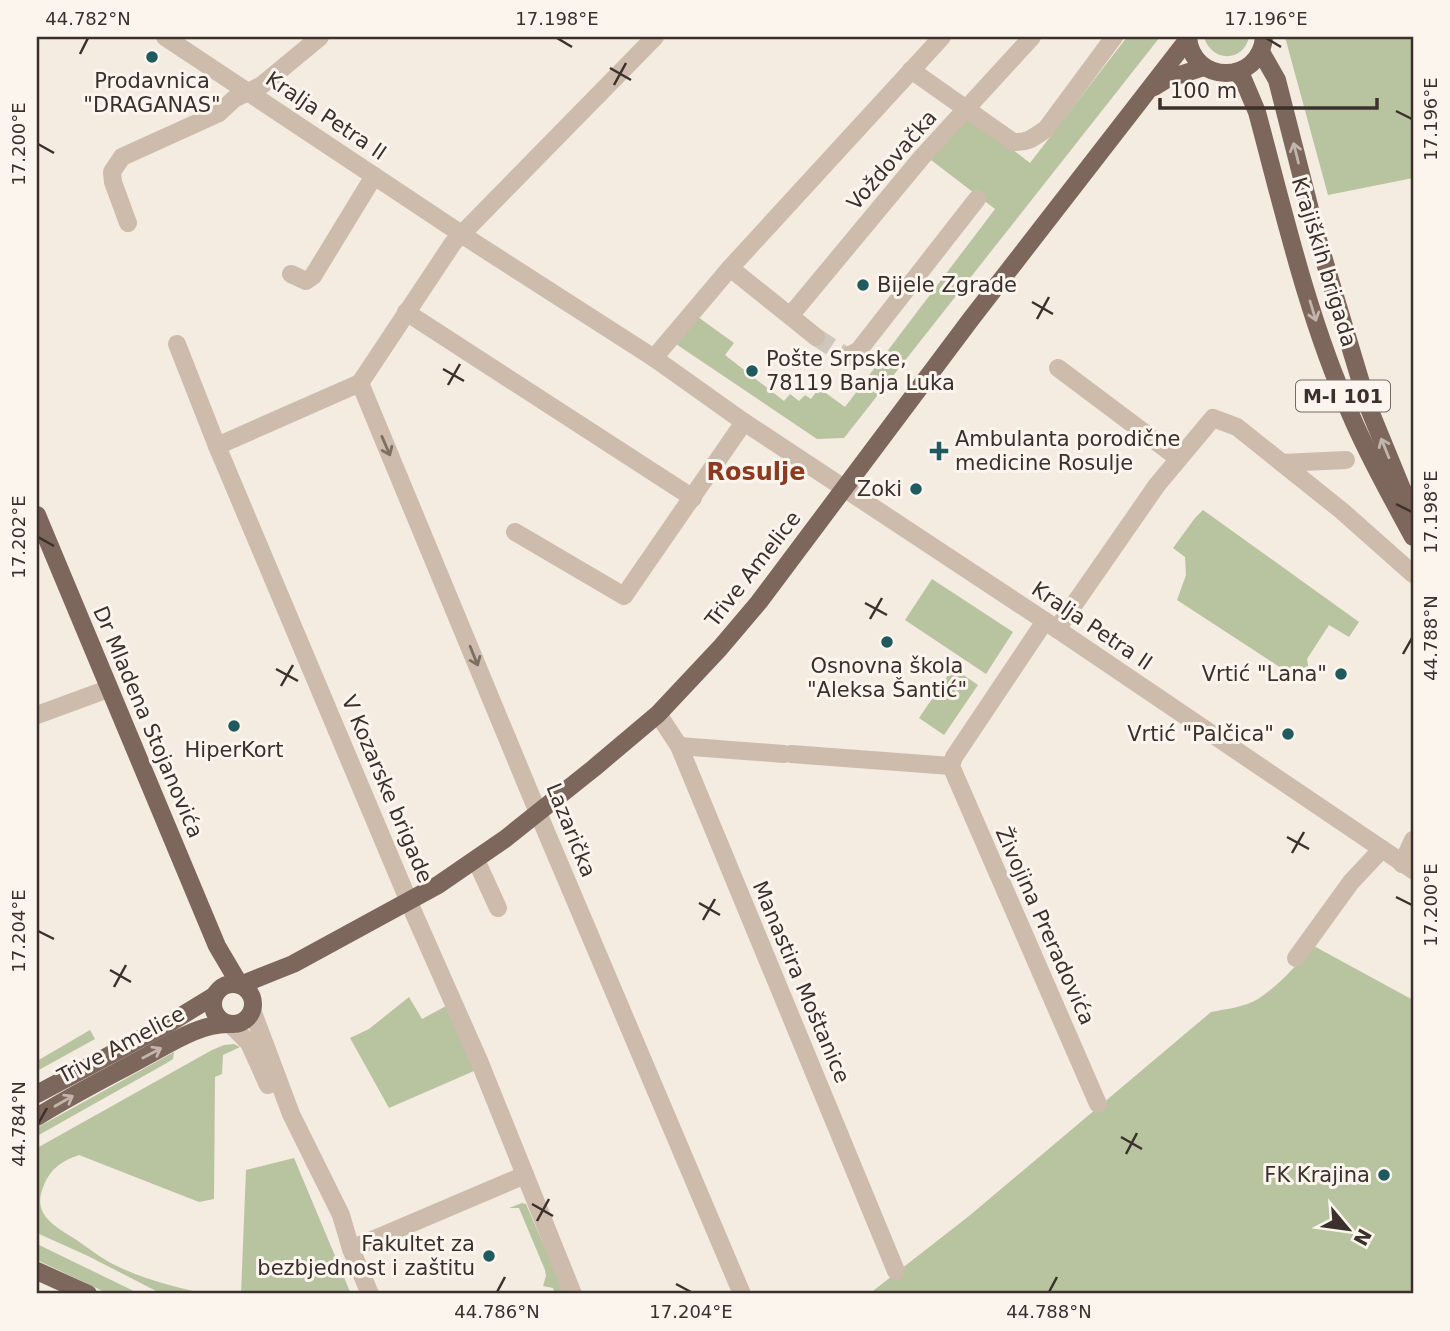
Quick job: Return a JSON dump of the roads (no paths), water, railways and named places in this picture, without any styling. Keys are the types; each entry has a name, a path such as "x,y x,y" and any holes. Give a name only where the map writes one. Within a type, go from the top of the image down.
{"main road":[{"path":"1188,38 1193,56 1204,67 1224,74 1236,72"},
{"name":"Trive Amelice","path":"240,985 293,964 410,902 476,860 658,714 740,625 1188,38"},
{"name":"Krajiških brigada","path":"1262,44 1255,61 1236,72 1243,79 1257,112 1308,295 1348,411 1413,537"},
{"name":"Krajiških brigada","path":"1262,44 1277,80 1316,233 1368,406 1413,510"},
{"name":"Trive Amelice","path":"1145,93 1167,79 1204,67"},
{"name":"Dr Mladena Stojanovića","path":"38,521 217,946 240,985"},
{"name":"Dr Mladena Stojanovića","path":"217,946 223,973 218,992"},
{"name":"Trive Amelice","path":"252,1010 268,984 293,964"},
{"path":"232,984 240,985 250,994 252,1010 243,1020 230,1024 216,1015 213,1006 218,992 232,984"},
{"name":"Trive Amelice","path":"38,1092 168,1024 218,992"},
{"name":"Trive Amelice","path":"37,1117 186,1036 212,1024 230,1024"},
{"path":"41,1272 88,1294"}],"street":[{"name":"Kralja Petra II","path":"165,37 654,358 744,422 1051,625 1408,867"},
{"path":"128,223 112,172 122,157 219,113 234,99 262,85 320,37"},
{"path":"217,446 360,383 449,248 655,37"},
{"path":"654,358 730,268 942,37"},
{"name":"Voždovačka","path":"790,316 922,157 1032,37"},
{"path":"911,70 1013,142 1030,140 1046,129 1114,37"},
{"path":"291,274 306,281 313,276 374,176"},
{"path":"848,357 859,350 977,199"},
{"path":"730,268 816,337"},
{"path":"406,312 693,498"},
{"name":"V Kozarske brigade","path":"177,344 217,446 485,1076 573,1294"},
{"path":"1058,368 1178,458"},
{"name":"Lazarička","path":"360,383 742,1294"},
{"path":"679,746 951,766 954,757 1051,625 1178,458 1213,418 1237,427 1342,511 1413,575"},
{"path":"516,532 624,596 744,422"},
{"path":"1282,463 1346,460"},
{"path":"37,715 108,690"},
{"name":"Manastira Moštanice","path":"658,714 679,746 896,1271"},
{"name":"Živojina Preradovića","path":"951,766 1098,1104"},
{"path":"1408,867 1413,840"},
{"path":"1296,958 1351,882 1382,849"},
{"path":"476,860 498,908"},
{"path":"252,1010 255,1039 341,1215 351,1249 370,1294"},
{"path":"230,1024 255,1039"},
{"path":"351,1249 525,1175"}],"tunnel":[{"path":"816,337 847,357"}],"place":[{"name":"Prodavnica \"DRAGANAS\"","path":"152,57"},
{"name":"Bijele Zgrade","path":"863,285"},
{"name":"Pošte Srpske, 78119 Banja Luka","path":"752,371"},
{"name":"Ambulanta porodične medicine Rosulje","path":"939,451"},
{"name":"Zoki","path":"916,489"},
{"name":"Osnovna škola \"Aleksa Šantić\"","path":"887,642"},
{"name":"Vrtić \"Lana\"","path":"1341,674"},
{"name":"HiperKort","path":"234,726"},
{"name":"Vrtić \"Palčica\"","path":"1288,734"},
{"name":"FK Krajina","path":"1384,1175"},
{"name":"Fakultet za bezbjednost i zaštitu","path":"489,1256"}],"district":[{"name":"Rosulje","path":"756,472"}]}
